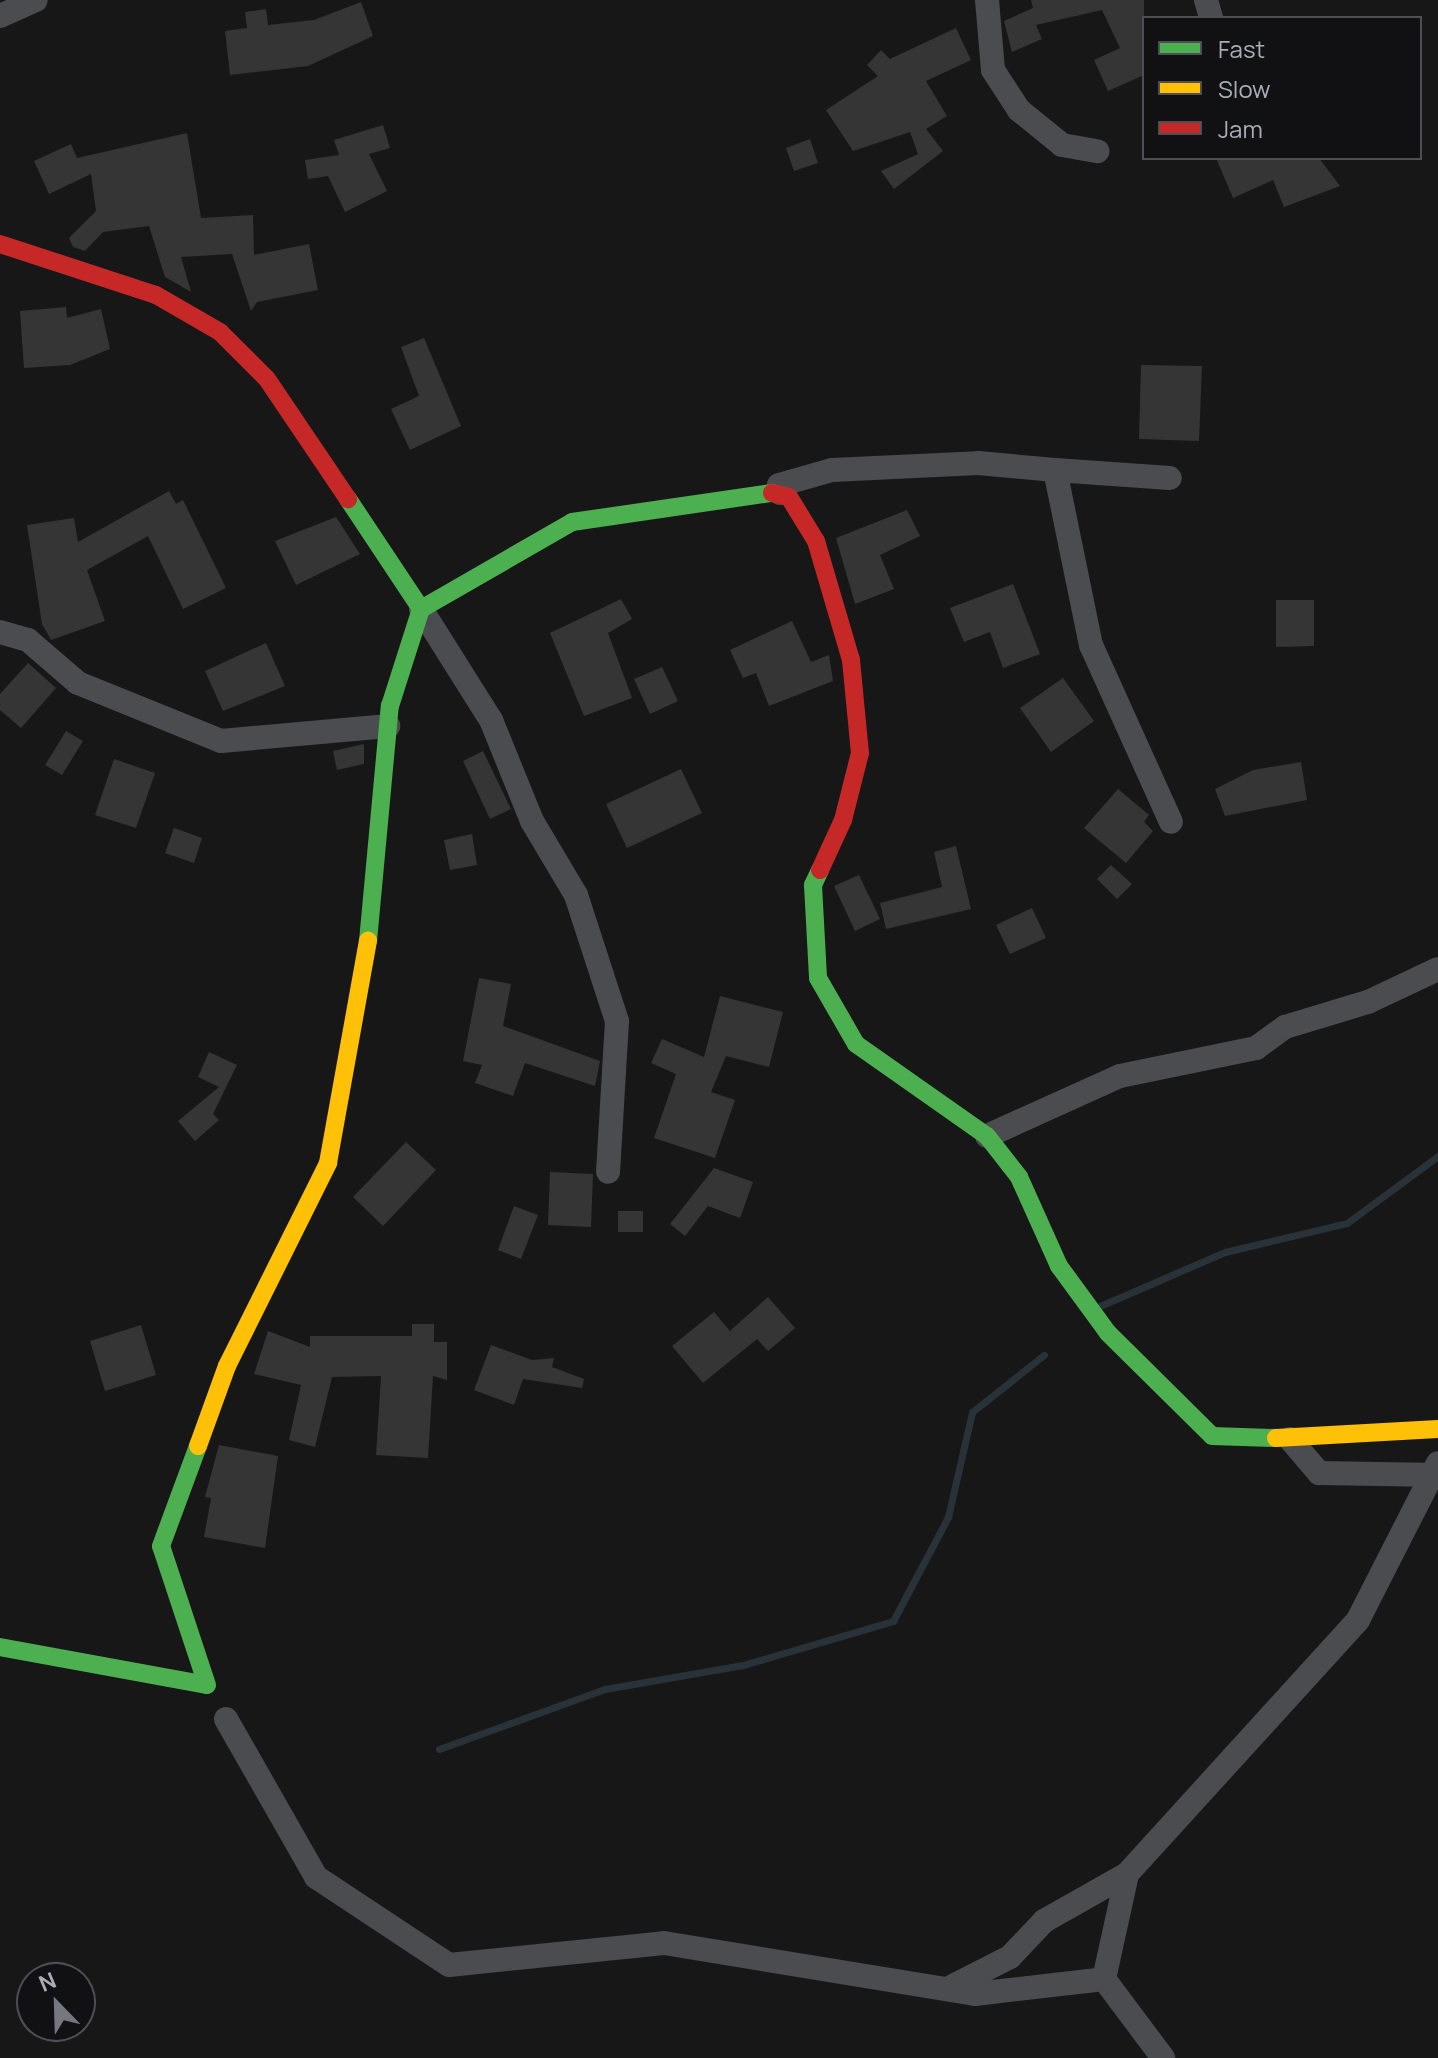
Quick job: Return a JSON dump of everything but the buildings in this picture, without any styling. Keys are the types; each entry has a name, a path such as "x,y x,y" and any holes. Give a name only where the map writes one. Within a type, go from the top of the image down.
{"street":[{"path":"0,16 36,0"},
{"path":"987,0 993,70 1019,110 1062,145 1097,151"},
{"path":"0,244 156,295 220,332 267,379 421,609 491,720 532,821 576,895 617,1021 608,1172"},
{"path":"1170,478 978,463 832,470 779,485 780,493 816,541 851,660 860,753 843,820 813,885 818,978 856,1044 987,1136 1019,1177 1059,1266 1108,1333 1212,1436 1290,1439 1438,1429"},
{"path":"1055,470 1091,645 1171,822"},
{"path":"0,1647 207,1685 161,1546 227,1366 328,1163 364,985 388,726 421,609 572,522 780,493"},
{"path":"0,632 28,640 78,683 221,741 388,726"},
{"path":"987,1136 1120,1076 1256,1048 1285,1027 1368,1002 1438,969"},
{"path":"953,1986 1010,1957 1044,1921 1127,1874 1358,1620 1435,1471 1319,1473 1290,1439"},
{"path":"226,1719 316,1877 449,1965 664,1943 953,1986 975,1994 1104,1979"},
{"path":"1127,1874 1104,1979 1163,2058"}],"waterway":[{"path":"1100,1306 1225,1252 1347,1223 1438,1156"},
{"path":"439,1749 605,1689 743,1665 893,1621 948,1517 972,1412 1044,1355"}],"traffic: fast":[{"path":"348,499 421,609 572,522 772,493"},
{"path":"368,941 390,706 421,609"},
{"path":"820,870 813,885 818,978 856,1044 987,1136 1019,1177 1059,1266 1108,1333 1212,1436 1276,1438"},
{"path":"0,1647 207,1685 161,1546 198,1446"}],"traffic: slow":[{"path":"198,1446 227,1366 328,1163 368,941"},
{"path":"1276,1438 1438,1429"}],"traffic: jam":[{"path":"0,244 156,295 220,332 267,379 348,499"},
{"path":"772,493 789,497 816,541 851,660 860,753 843,820 820,870"}]}
